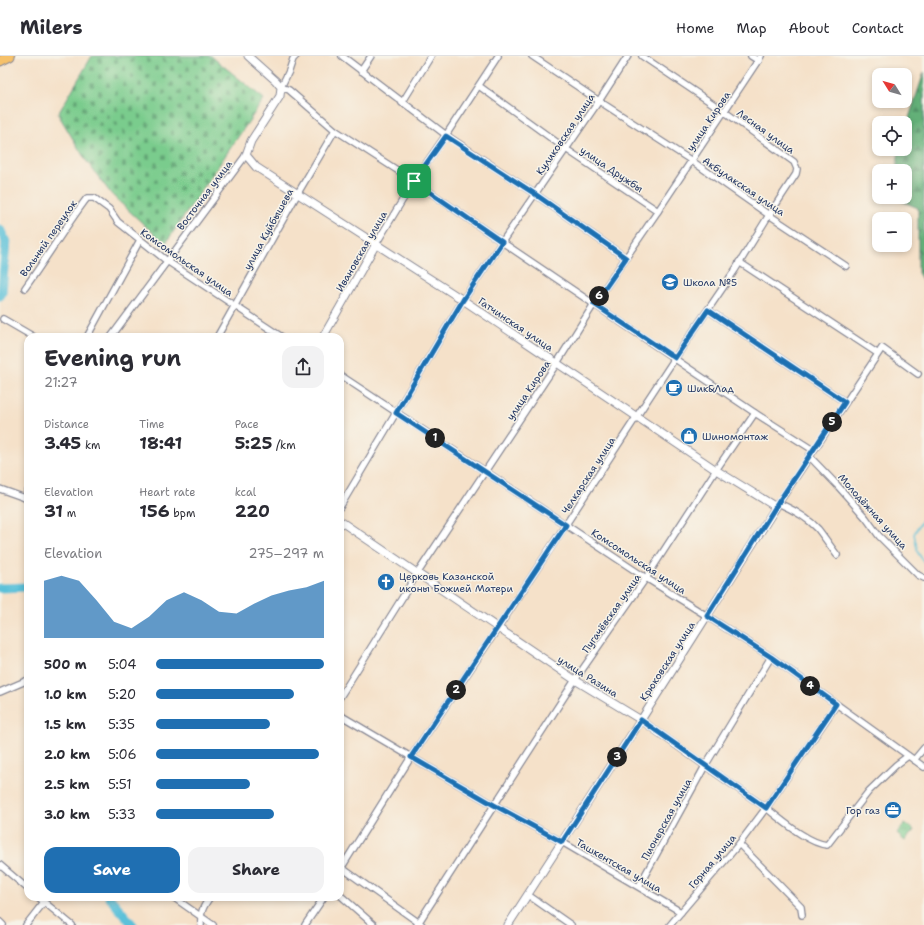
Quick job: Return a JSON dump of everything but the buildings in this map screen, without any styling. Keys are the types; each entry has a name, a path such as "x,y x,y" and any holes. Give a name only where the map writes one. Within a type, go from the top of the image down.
{"highway":[{"path":"0,61 10,56"}],"street":[{"path":"248,56 281,87 288,90 335,130 414,181 755,413 813,450"},
{"name":"Восточная улица","path":"114,333 246,155 251,140 280,96 281,87 293,59 296,56"},
{"path":"342,56 446,136 535,194 626,258"},
{"path":"361,71 372,56"},
{"path":"402,102 431,56"},
{"name":"Ивановская улица","path":"325,333 414,181 446,136 498,56"},
{"name":"Акбулакская улица","path":"532,56 599,102 692,161 769,215 846,266"},
{"name":"Куликовская улица","path":"344,500 463,300 599,102 628,56"},
{"name":"Лесная улица","path":"642,56 725,112 794,162 797,169"},
{"path":"751,56 760,58"},
{"name":"улица Кирова","path":"344,691 417,574 557,363 594,304 692,161 760,58"},
{"name":"улица Дружбы","path":"479,86 566,149 658,211"},
{"name":"улица Куйбышева","path":"219,333 335,130"},
{"name":"Гатчинская улица","path":"246,155 256,166 463,300 716,470 777,505 798,513 818,529 837,555"},
{"name":"Челкарская улица","path":"344,864 411,757 498,628 675,358 735,270 796,174 797,169"},
{"name":"Комсомольская улица","path":"87,198 94,198 109,209 118,222 167,261 276,333"},
{"name":"Вольный переулок","path":"25,288 87,198"},
{"path":"89,333 140,240"},
{"path":"739,262 878,353"},
{"path":"708,310 845,402"},
{"path":"3,319 27,333"},
{"name":"Крюковская улица","path":"508,925 641,720 777,505 878,353 882,348 918,374"},
{"name":"Комсомольская улица","path":"344,378 646,578 771,657 924,767"},
{"name":"Пугачёвская улица","path":"419,924 575,680 646,578 755,413"},
{"name":"Молодёжная улица","path":"809,456 866,518 879,536 918,575 924,578"},
{"path":"0,489 24,498"},
{"name":"улица Разина","path":"344,524 575,680 641,720 805,837 819,844 827,845 869,790 908,756"},
{"name":"Пионерская улица","path":"639,886 705,766 771,657"},
{"path":"0,692 24,682"},
{"name":"Горная улица","path":"670,925 739,844 766,808 836,704"},
{"name":"Ташкентская улица","path":"344,717 494,805 639,886 681,912"},
{"path":"914,760 924,748"},
{"path":"739,844 800,907 802,915"},
{"path":"0,865 24,886"},
{"path":"344,871 419,924"},
{"path":"528,895 571,925"},
{"path":"344,899 374,925"},
{"path":"178,901 213,925"},
{"path":"201,925 200,917 207,901"},
{"path":"305,925 321,901"},
{"path":"26,925 44,902 72,925"},
{"path":"0,922 3,925"}],"green space":[{"path":"92,56 211,56 264,99 165,244 112,195 85,159 58,114"},
{"path":"924,72 924,283 918,273 918,208 908,204 912,204 912,164 897,164 898,156 912,156 912,116 910,116"},
{"path":"905,823 914,830 905,841 897,834"}],"waterway":[{"path":"0,229 6,242 2,293 0,296"},
{"path":"924,517 914,534 918,553 924,562"},
{"path":"0,588 24,587"},
{"path":"112,901 133,925"}],"place":[{"name":"Школа №5","path":"670,282"},
{"name":"Шик&Лад","path":"674,388"},
{"name":"Шиномонтаж","path":"689,436"},
{"name":"Церковь Казанской иконы Божией Матери","path":"386,582"},
{"name":"Гор газ","path":"893,810"}],"route":[{"path":"446,136 535,194 626,258 594,304 675,358 708,310 845,402 778,503 707,616 771,657 836,704 766,808 641,720 562,842 411,757 566,525 396,413 463,300 502,242 414,181 446,136"}]}
